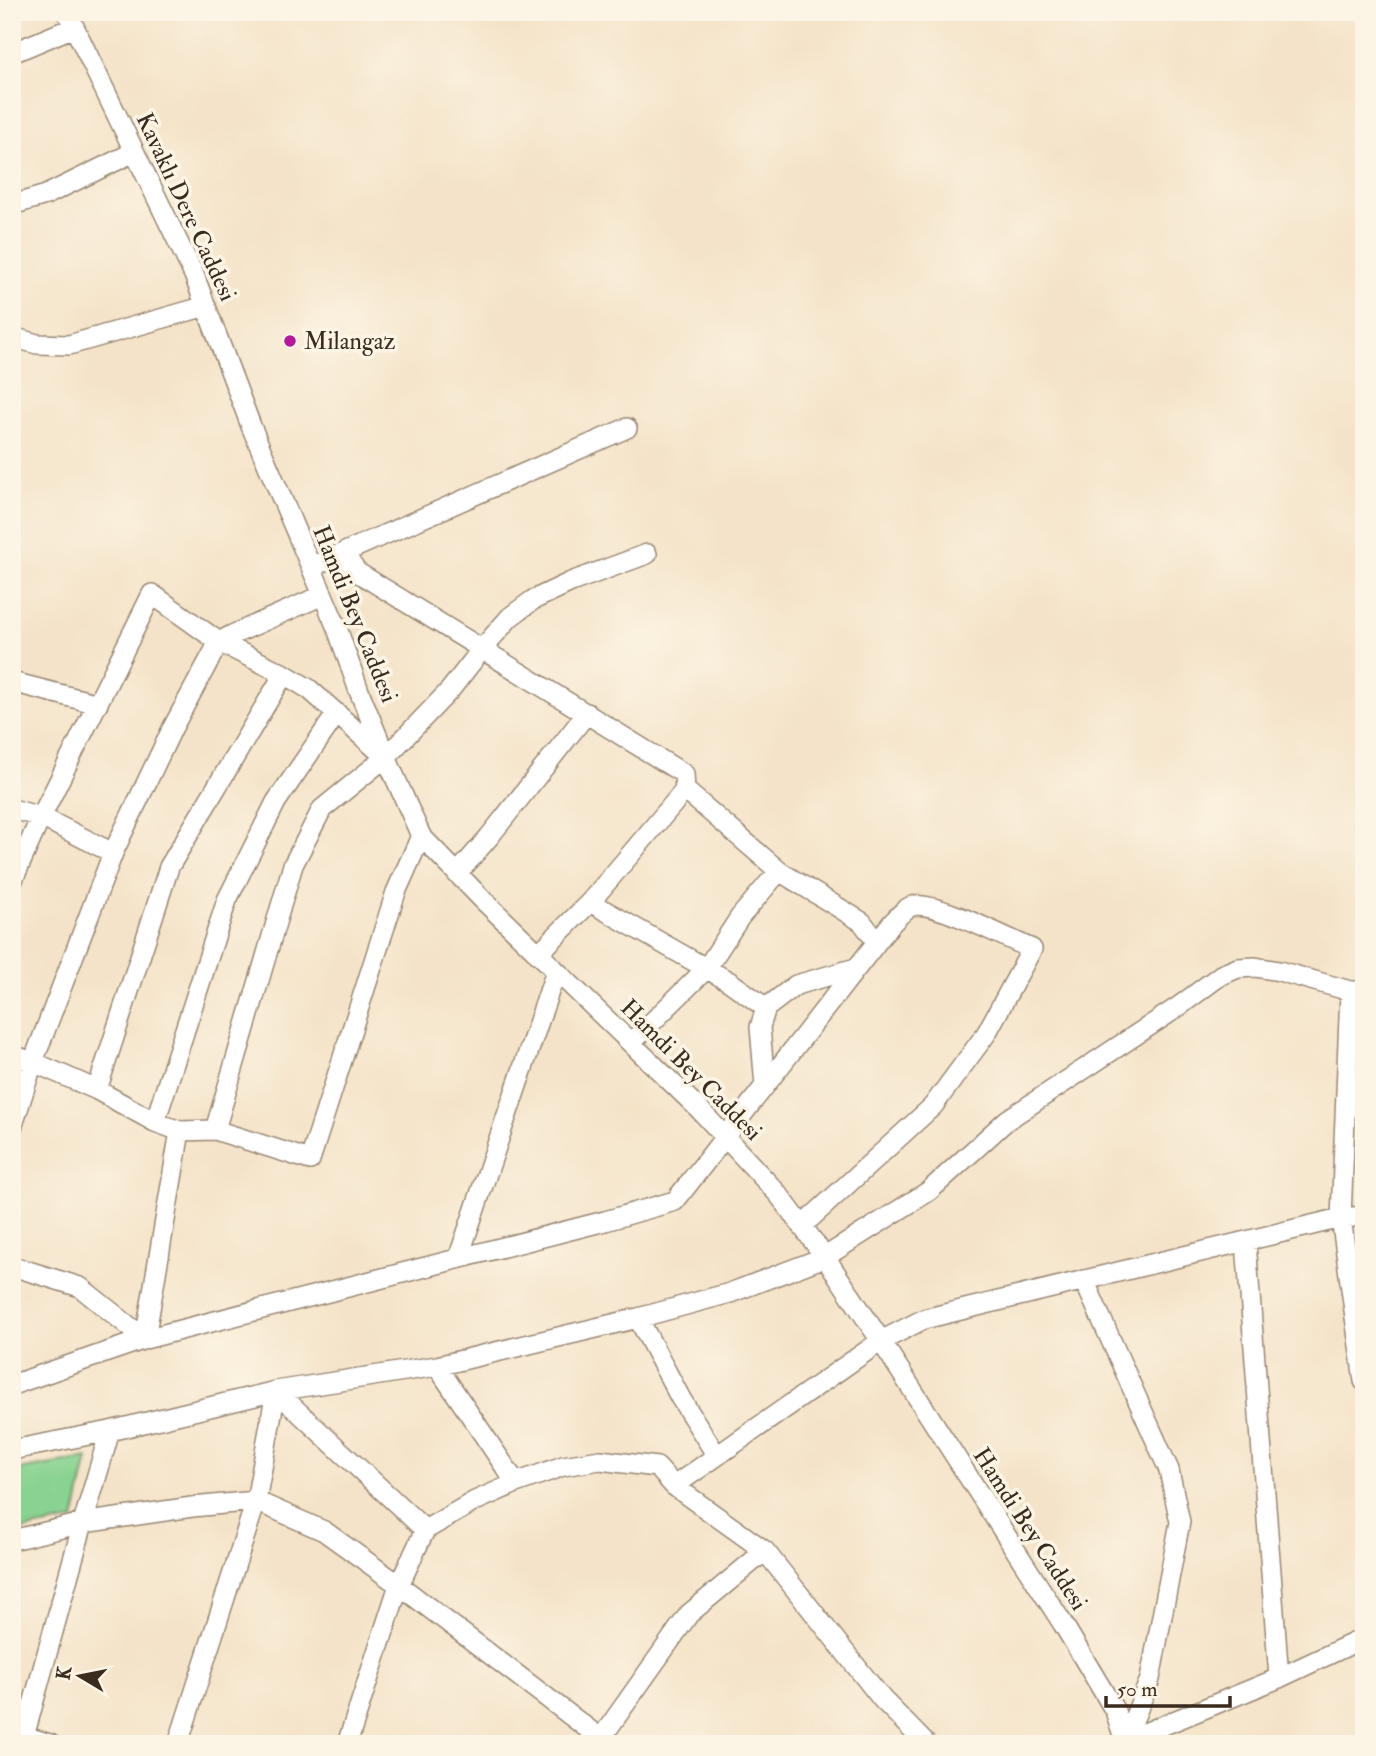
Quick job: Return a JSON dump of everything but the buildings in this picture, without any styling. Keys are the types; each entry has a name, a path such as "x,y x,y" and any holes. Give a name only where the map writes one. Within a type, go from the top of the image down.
{"street":[{"path":"12,53 70,19"},
{"name":"Kavaklı Dere Caddesi","path":"70,19 194,275 251,426"},
{"path":"12,205 46,195 134,152"},
{"path":"12,337 37,344 69,345 206,306"},
{"name":"Hamdi Bey Caddesi","path":"251,426 421,836 699,1110 779,1195 825,1257 881,1341 1069,1635 1115,1711 1125,1743"},
{"path":"311,567 627,428"},
{"path":"342,553 357,572 684,774 685,790 590,902 538,954"},
{"path":"215,1130 293,865 322,809 386,757 450,691 510,617 533,600 571,582 647,554"},
{"path":"12,882 41,817 152,594 219,642 309,689 386,757"},
{"path":"12,1128 33,1062 113,853 173,727 219,642 323,595"},
{"path":"97,1090 169,867 284,674"},
{"path":"12,682 98,704"},
{"path":"155,1122 227,900 276,802 337,713"},
{"path":"457,874 587,713"},
{"path":"685,790 779,871 862,922 877,942"},
{"path":"12,809 41,817 113,853"},
{"path":"12,1055 97,1090 155,1122 180,1131 215,1130 310,1160 396,892 421,836"},
{"path":"631,1043 706,969 740,917 779,871"},
{"path":"590,902 730,982 766,1008"},
{"path":"12,1385 145,1339 675,1201 891,924 910,906 923,905 947,911 1031,949 986,1034 933,1106 802,1226"},
{"path":"12,1450 110,1431 276,1391 437,1366 730,1293 825,1257 929,1191 1007,1120 1221,975 1238,968 1255,967 1357,991 1340,1218 1360,1327 1364,1381"},
{"path":"765,1086 760,1027 766,1008 796,985 856,968"},
{"path":"458,1259 556,971"},
{"path":"145,1339 180,1131"},
{"path":"674,1486 881,1341 924,1319 1340,1218 1364,1216"},
{"path":"1246,1242 1279,1678"},
{"path":"12,1266 80,1287 145,1339"},
{"path":"1084,1280 1169,1470 1180,1522 1150,1679 1125,1743"},
{"path":"638,1318 681,1399 717,1456"},
{"path":"437,1366 516,1483"},
{"path":"178,1744 256,1501 276,1391"},
{"path":"276,1391 425,1530"},
{"path":"50,1744 23,1740 110,1431"},
{"path":"347,1744 399,1585 425,1530 475,1500 516,1483 563,1466 600,1460 657,1467 674,1486 765,1551 882,1699 926,1744"},
{"path":"12,1541 83,1523 192,1507 256,1501 324,1531 399,1585 598,1741 689,1614 765,1551"},
{"path":"1125,1743 1279,1678 1364,1638"}],"green space":[{"path":"88,1458 74,1520 12,1532 12,1471"}],"place":[{"name":"Milangaz","path":"290,341"}]}
